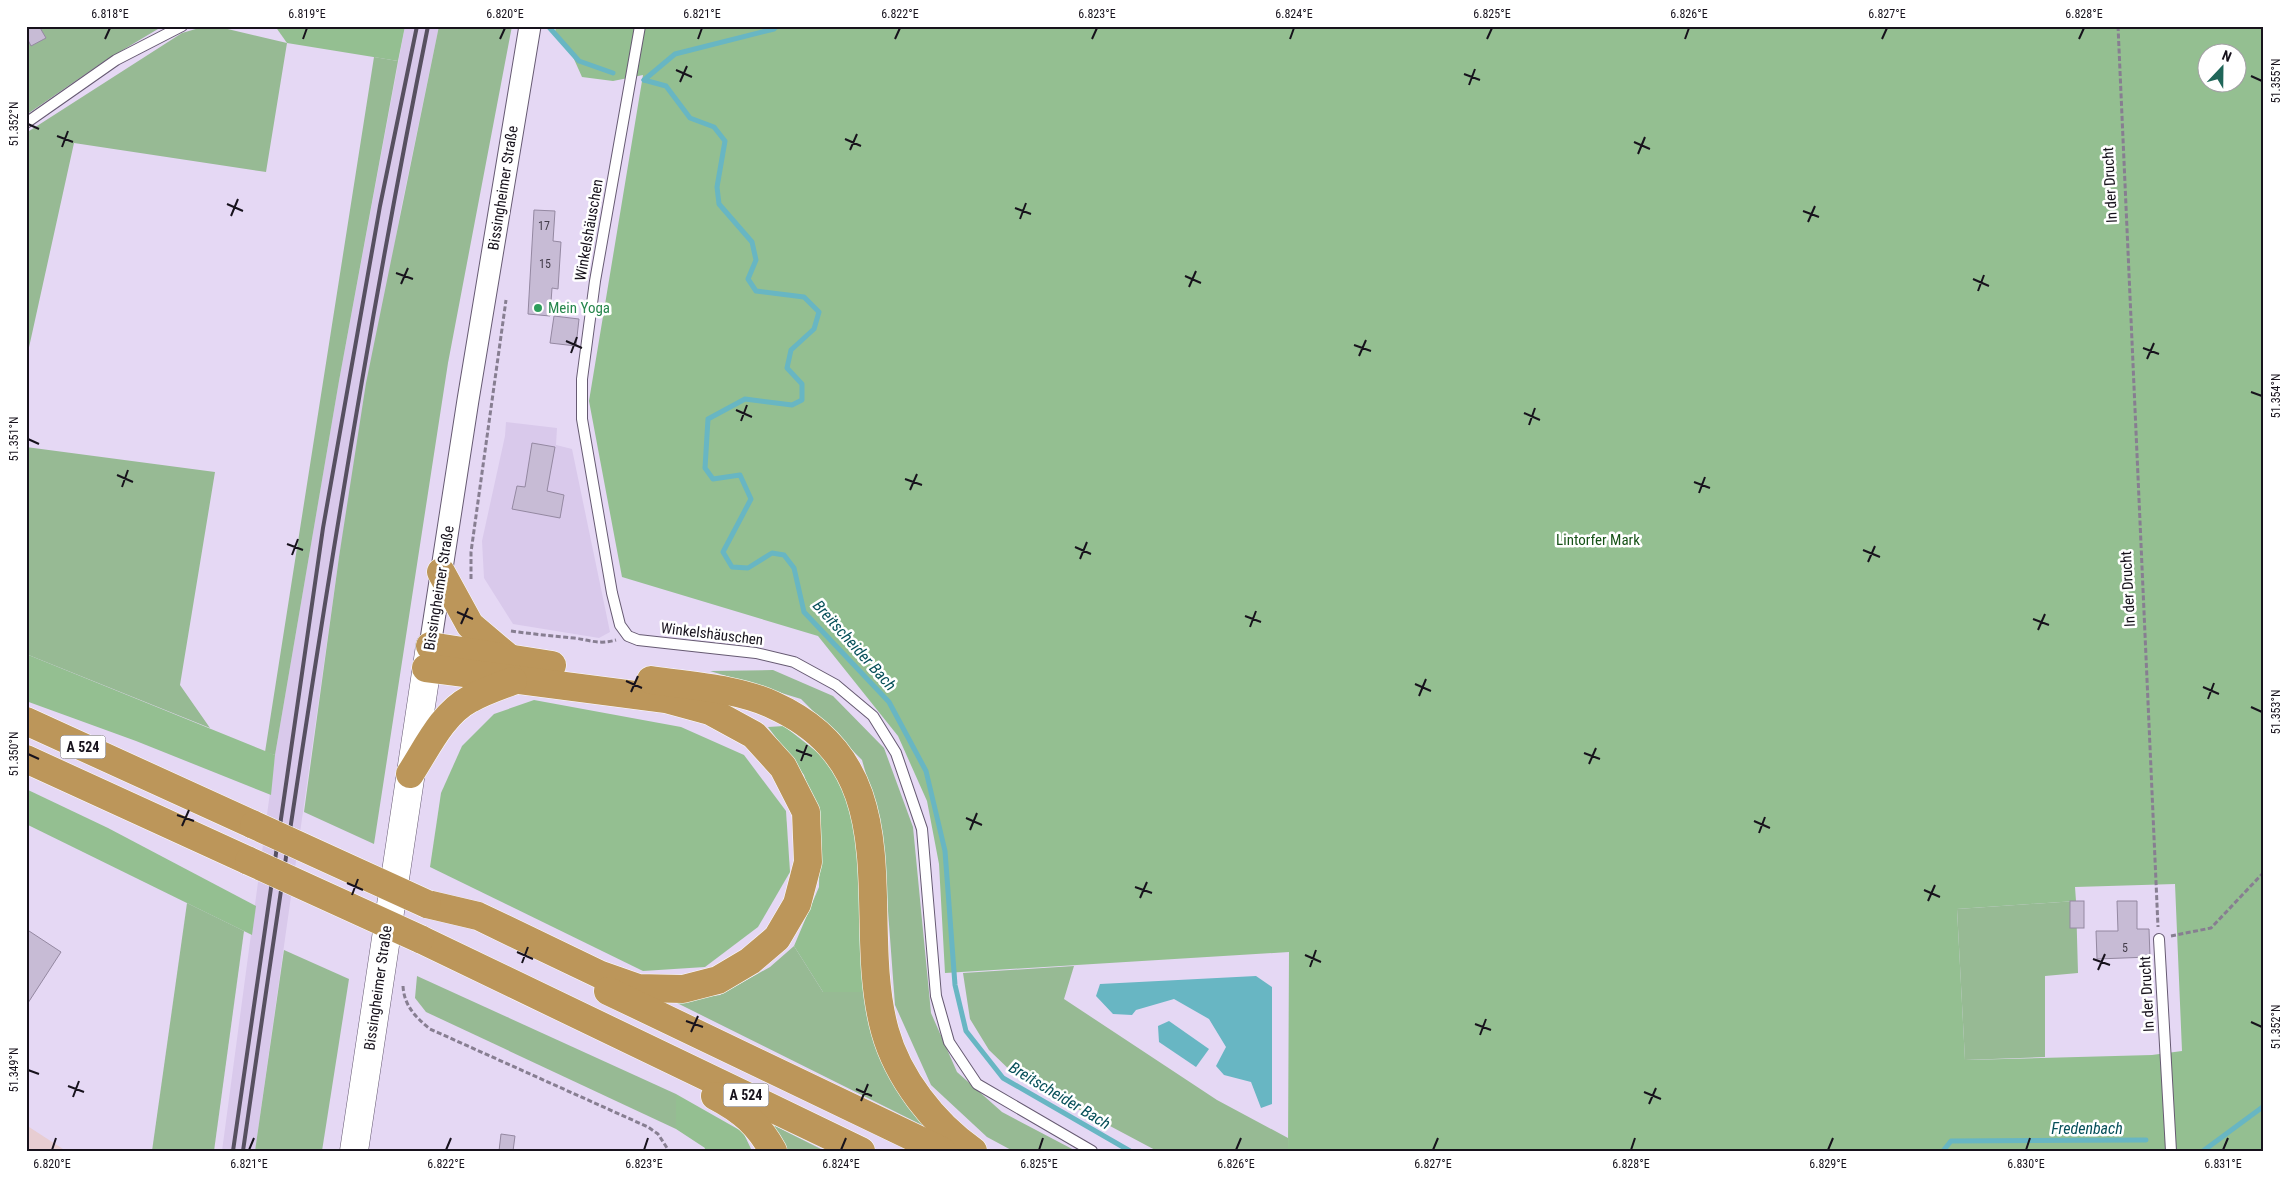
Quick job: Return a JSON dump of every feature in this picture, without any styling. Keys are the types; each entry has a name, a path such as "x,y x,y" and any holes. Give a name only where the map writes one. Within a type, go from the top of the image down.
{"highway":[{"path":"427,904 478,916 610,978 638,988 683,989 718,980 750,962 777,938 797,904 808,862 806,812 783,767 754,735 710,711 666,700 514,669 470,625 442,572"},
{"path":"428,657 514,669 730,692 773,704 809,724 838,752 858,792 871,840 878,989 885,1032 900,1068 922,1100 955,1138 974,1151"},
{"path":"410,774 439,729 455,710 514,669"},
{"name":"A 524","path":"26,722 427,904 942,1151"},
{"name":"A 524","path":"26,759 420,939 861,1151"},
{"path":"631,1039 646,1060 737,1107 763,1132 773,1151"}],"street":[{"name":"Bissingheimer Straße","path":"354,1151 428,657 528,35"}],"lane":[{"path":"26,123 116,60 182,26"},
{"name":"Winkelshäuschen","path":"640,26 595,281 582,379 582,419 610,584 620,625 628,636 638,640 756,653 794,662 836,685 874,716 896,753 922,829 936,996 948,1042 977,1084 1092,1151"},
{"name":"In der Drucht","path":"2159,938 2171,1151"}],"path":[{"name":"In der Drucht","path":"2118,26 2159,938"},
{"path":"504,629 604,644 628,636"},
{"path":"2159,938 2211,928 2264,872"}],"shaded area":[{"path":"26,26 163,26 106,60 26,115"},
{"path":"206,26 215,26 287,43 266,172 74,143 26,361 26,133 182,33"},
{"path":"405,26 439,26 401,209 339,557 255,1151 222,1151 275,755 339,381"},
{"path":"439,26 512,26 448,363 374,844 304,812 339,557 366,383"},
{"path":"374,57 398,61 339,381 275,755 265,752"},
{"path":"506,422 557,428 556,445 572,449 610,632 599,638 513,624 484,578 482,541 505,436"},
{"path":"26,447 215,472 180,685 210,728 26,654"},
{"path":"773,670 833,696 884,748 913,827 931,1013 957,1072 1002,1112 1076,1151 1013,1151 987,1137 931,1085 895,1005 882,830 862,760 801,699 710,671"},
{"path":"2076,901 2078,973 2045,976 2045,1057 1965,1060 1957,909"},
{"path":"187,903 244,931 214,1151 152,1151"},
{"path":"794,946 823,992 868,992 932,1130 673,1001 720,995 770,967"},
{"path":"284,950 349,979 322,1151 255,1151"},
{"path":"1074,966 1064,999 1217,1100 1288,1138 1288,1151 1157,1151 1016,1076 989,1050 970,1019 963,973"},
{"path":"417,976 676,1094 676,1129 426,1012 415,998"},
{"path":"1256,976 1272,987 1272,1104 1261,1108 1251,1082 1224,1075 1216,1066 1226,1047 1209,1019 1174,999 1136,1010 1132,1015 1113,1014 1096,996 1100,984"},
{"path":"1169,1021 1209,1049 1196,1067 1159,1042 1158,1026"},
{"path":"769,1123 825,1151 783,1151"},
{"path":"26,1125 66,1151 26,1151"}],"green space":[{"path":"275,26 405,26 398,61 287,43"},
{"name":"Lintorfer Mark","path":"556,26 2264,26 2264,1151 1288,1151 1289,952 945,973 939,864 927,801 898,736 818,636 622,577 589,401 643,75 613,81 582,77 569,48 555,33","holes":["2175,884 2182,1051 2152,1055 1965,1060 1957,909 2076,901 2075,887"]},
{"path":"26,654 275,755 271,795 136,741 26,701"},
{"path":"534,700 681,727 744,755 786,811 790,872 758,927 705,967 643,971 430,867 441,793 462,746 494,714"},
{"path":"784,726 826,759 851,799 861,850 868,992 823,992 794,946 819,887 820,827 804,775 768,727"},
{"path":"26,789 108,828 256,906 252,935 26,824"},
{"path":"676,1094 743,1132 752,1151 704,1151 705,1148 676,1129"}],"building":[{"path":"26,26 39,26 46,38 31,46 26,36"},
{"path":"534,210 555,211 553,241 561,242 558,289 552,288 550,316 528,314"},
{"path":"554,316 579,319 576,346 550,343"},
{"path":"532,443 555,447 547,491 564,495 560,518 512,509 517,486 525,487"},
{"path":"2070,901 2084,901 2084,928 2070,928"},
{"path":"2117,901 2137,901 2137,929 2149,929 2150,957 2097,959 2096,931 2118,931"},
{"path":"26,929 61,952 26,1006"},
{"path":"501,1134 515,1136 513,1151 499,1151"}],"waterway":[{"name":"Breitscheider Bach","path":"548,26 579,61 613,73"},
{"path":"644,80 675,54 774,29 777,26"},
{"name":"Breitscheider Bach","path":"644,80 666,86 690,118 714,127 725,141 717,187 719,204 752,242 756,260 748,279 756,291 804,297 819,312 814,329 791,350 787,368 802,384 802,400 792,405 745,399 708,419 705,468 713,479 740,475 751,499 723,552 732,567 748,568 772,553 784,555 794,568 804,612 889,702 926,771 945,851 955,985 966,1031 1003,1078 1130,1151"},
{"name":"Fredenbach","path":"2203,1151 2264,1106"},
{"name":"Fredenbach","path":"1943,1151 1951,1141 2146,1140"}],"railway":[{"path":"233,1151 323,528 380,206 417,26"},
{"path":"243,1151 305,728 351,447 375,306 428,26"}],"place":[{"name":"Mein Yoga","path":"538,308"}]}
